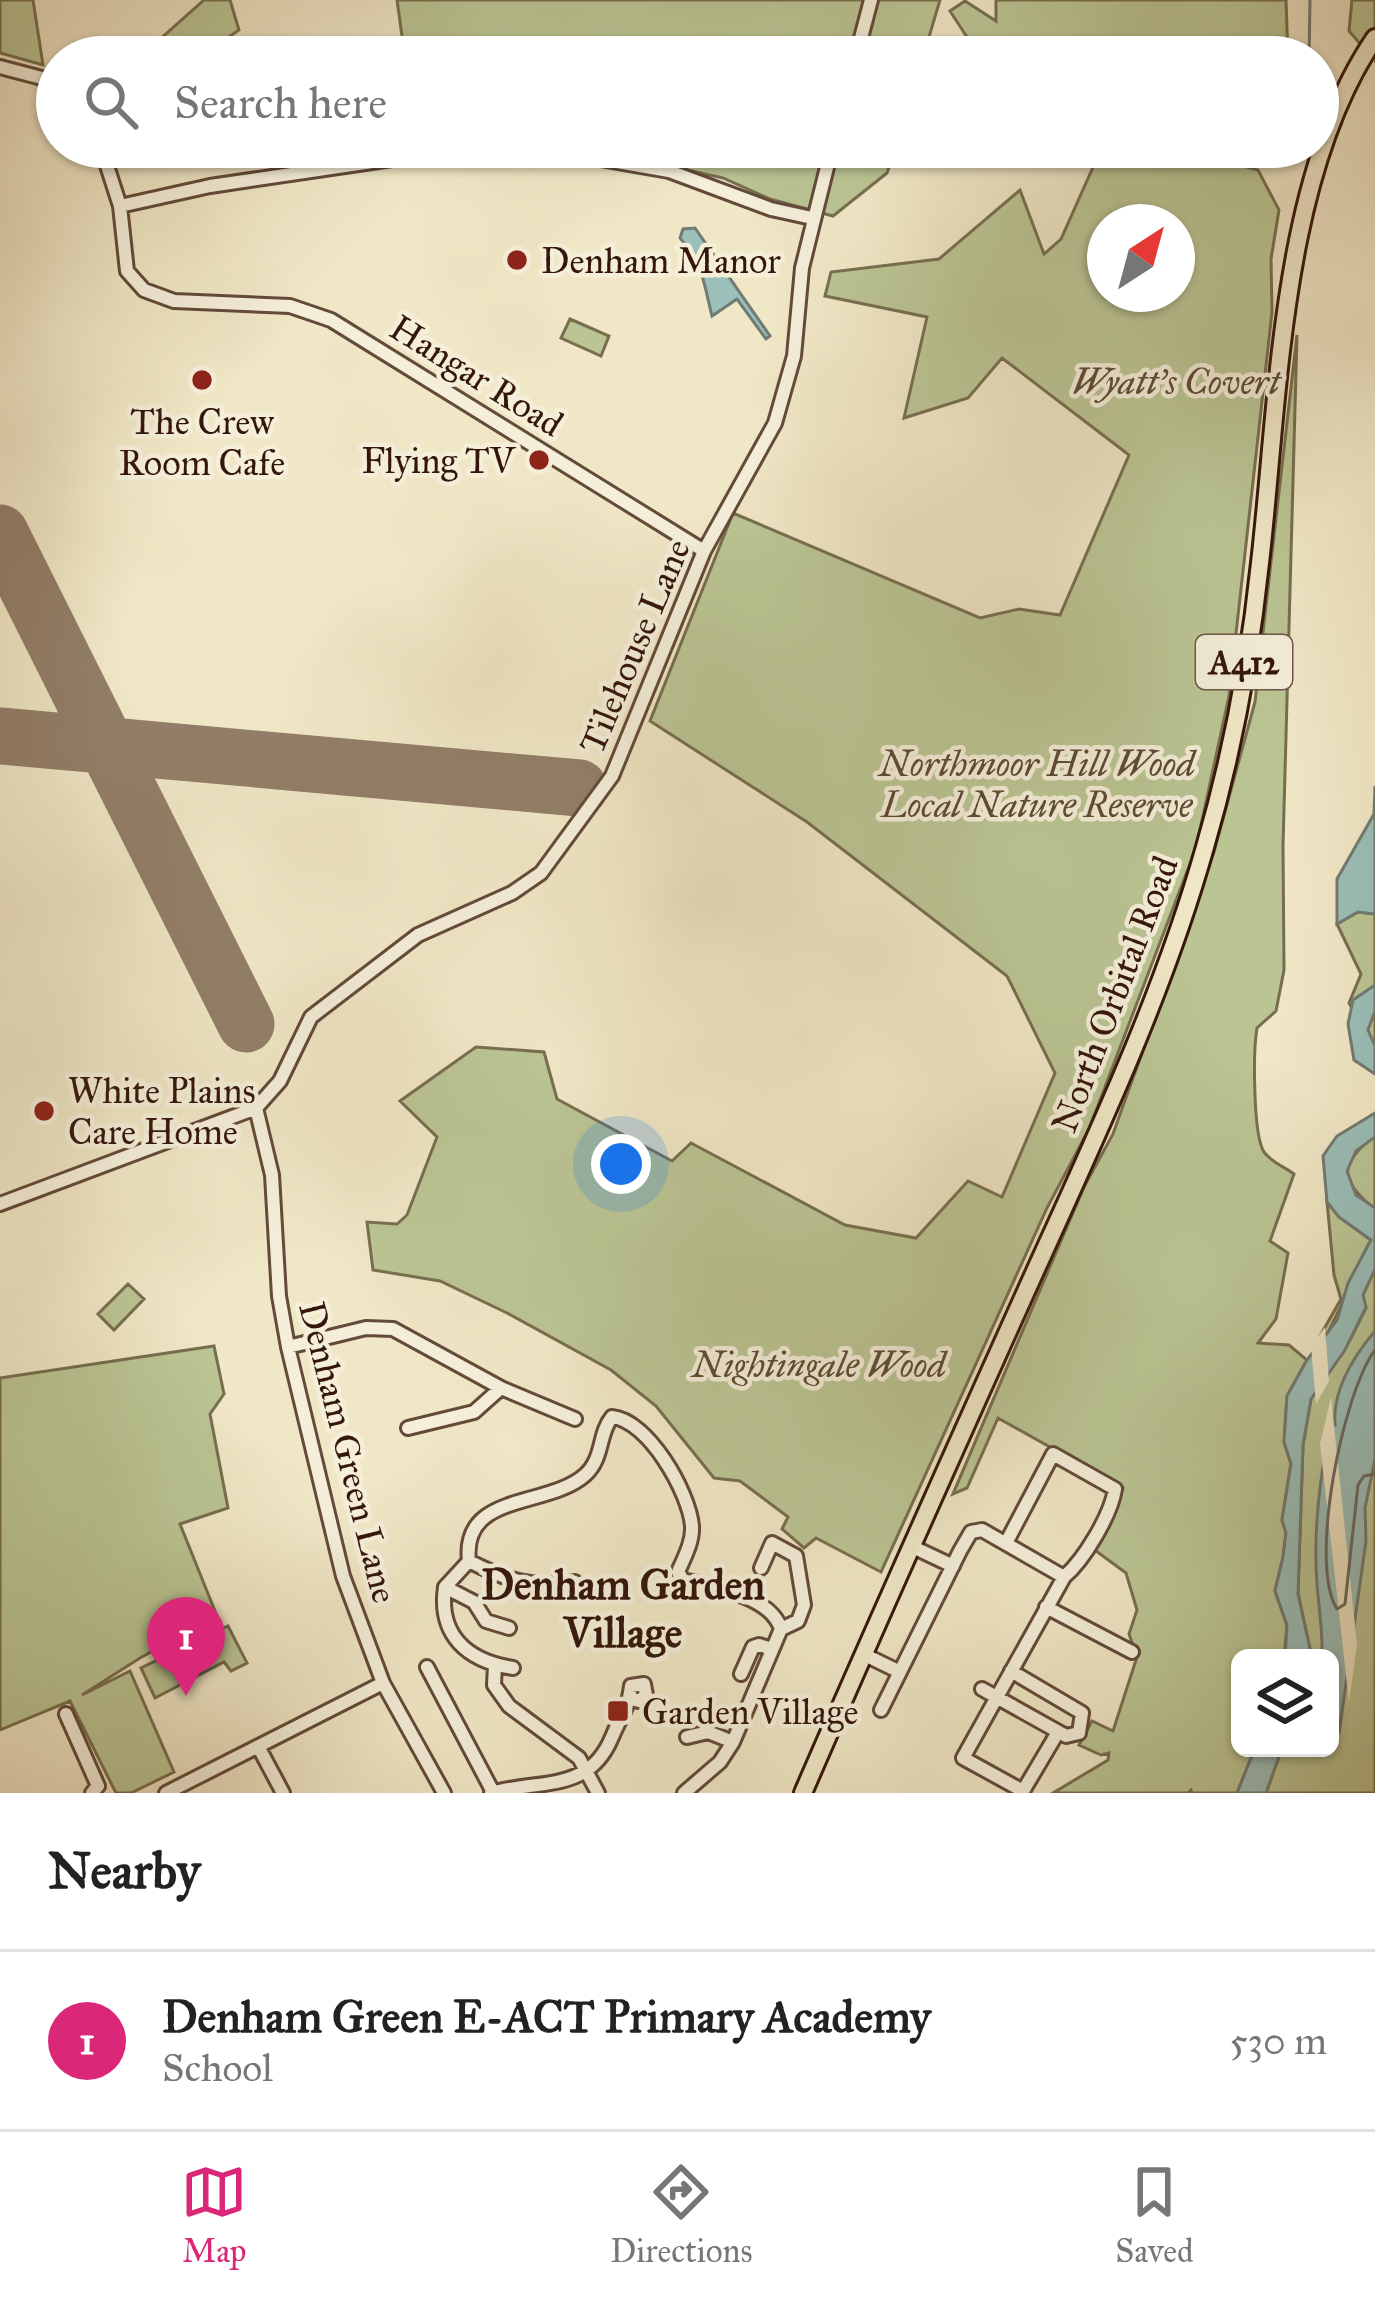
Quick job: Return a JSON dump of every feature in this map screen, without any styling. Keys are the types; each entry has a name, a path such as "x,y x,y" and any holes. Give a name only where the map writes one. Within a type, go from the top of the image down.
{"main road":[{"name":"North Orbital Road","path":"1339,110 1375,38"},
{"name":"North Orbital Road","path":"803,1793 1097,1135 1204,853 1225,776 1260,567 1277,392 1304,223 1319,168"}],"street":[{"path":"862,36 872,0"},
{"path":"0,67 36,76"},
{"path":"107,168 119,206 210,186 332,168"},
{"path":"651,168 812,218"},
{"name":"Tilehouse Lane","path":"256,1108 280,1081 311,1017 418,935 512,893 550,863 612,776 704,551 775,423 794,356 801,273 826,168"},
{"name":"Hangar Road","path":"119,206 129,278 144,290 200,304 290,306 332,320 704,551"},
{"path":"0,1204 256,1108"},
{"name":"Denham Green Lane","path":"256,1108 272,1175 279,1296 288,1347 343,1576 383,1683 444,1793"},
{"path":"288,1347 366,1328 393,1329 501,1388 575,1419"},
{"path":"408,1428 474,1412 501,1388"},
{"path":"470,1561 467,1542 482,1519 505,1504 537,1498 589,1472 603,1449 605,1425 612,1417 626,1418 642,1430 667,1463 692,1525 678,1572 683,1580 768,1609 782,1629"},
{"path":"1006,1543 1053,1454 1114,1489 1115,1496 1096,1531 1046,1607 963,1758 1023,1791 1058,1732"},
{"path":"881,1710 952,1566 976,1529 1064,1577"},
{"path":"684,1793 720,1762 733,1742 782,1629 798,1621 805,1604 796,1556 772,1543 761,1568"},
{"path":"913,1547 952,1566"},
{"path":"470,1561 497,1576 536,1586 575,1582"},
{"path":"470,1561 445,1587 445,1624 457,1644 475,1658 513,1668"},
{"path":"445,1587 474,1602 486,1621 509,1628"},
{"path":"1046,1607 1132,1652"},
{"path":"741,1674 753,1647 772,1649"},
{"path":"865,1655 900,1672"},
{"path":"496,1665 494,1684 509,1706 568,1747 598,1793"},
{"path":"428,1667 492,1792 562,1782 586,1772 608,1750 633,1699"},
{"path":"982,1689 1058,1732 1073,1737 1079,1733 1082,1713 1011,1671"},
{"path":"166,1793 383,1683"},
{"path":"66,1714 98,1786 92,1793"},
{"path":"687,1737 708,1732 733,1742"},
{"path":"260,1748 283,1793"}],"green space":[{"path":"0,0 33,0 39,36 36,63 0,53"},
{"path":"204,0 230,0 239,30 230,36 164,36"},
{"path":"397,0 940,0 929,36 402,36"},
{"path":"996,0 1286,0 1287,36 966,36 950,11 965,1 996,21"},
{"path":"1352,0 1375,0 1375,61 1349,31"},
{"path":"678,168 889,168 833,216 770,199 723,178"},
{"path":"1093,168 1258,170 1279,210 1271,259 1272,312 1229,696 1196,848 1089,1129 1047,1208 881,1572 816,1538 804,1548 782,1529 788,1517 740,1481 714,1478 656,1406 611,1370 440,1281 373,1270 367,1222 397,1224 407,1215 437,1137 400,1101 476,1047 544,1052 557,1099 672,1161 691,1143 845,1225 916,1238 968,1181 1002,1197 1055,1073 1007,976 807,822 650,721 733,513 980,618 1019,609 1060,615 1129,455 1002,358 968,398 904,418 927,317 825,296 831,272 939,259 1020,190 1044,254 1061,239"},
{"path":"570,319 609,336 601,356 561,338"},
{"path":"1297,335 1284,970 1276,1011 1257,1028 1255,1073 1260,1143 1267,1156 1294,1174 1270,1241 1288,1253 1276,1319 1258,1343 1289,1345 1307,1360 1287,1396 1284,1442 1291,1463 1282,1520 1286,1533 1283,1557 1275,1591 1287,1625 1285,1649 1231,1649 1231,1757 1251,1757 1237,1793 1053,1793 1108,1760 1109,1753 1101,1755 1079,1745 1092,1721 1113,1731 1137,1657 1129,1634 1137,1610 1126,1573 1092,1548 1123,1488 998,1418 967,1488 953,1494 1084,1187 1113,1134 1214,852 1255,702"},
{"path":"1358,912 1375,914 1375,1046 1349,1003 1361,974 1337,924"},
{"path":"1375,1135 1375,1209 1354,1189 1348,1172 1355,1155"},
{"path":"1327,1202 1371,1240 1322,1342 1320,1336 1341,1299"},
{"path":"1375,1269 1375,1793 1266,1793 1279,1757 1339,1757 1339,1649 1310,1649 1298,1593 1303,1445 1311,1399 1366,1308 1363,1295"},
{"path":"128,1284 144,1299 114,1330 98,1314"},
{"path":"214,1346 224,1394 210,1414 228,1508 180,1524 217,1616 82,1695 130,1671 174,1772 131,1793 116,1793 70,1701 0,1730 0,1378"},
{"path":"228,1626 247,1663 231,1671 224,1662 155,1698 141,1668"}],"water":[{"path":"695,228 770,336 766,339 737,299 712,316 697,260 680,238 683,229"},
{"path":"1375,786 1375,914 1358,912 1337,924 1337,879 1374,814"},
{"path":"1375,985 1375,1011 1368,1030 1375,1046 1375,1074 1354,1060 1348,1024 1353,1000"},
{"path":"1375,1113 1375,1137 1356,1151 1347,1171 1356,1195 1375,1208 1375,1269 1363,1295 1366,1307 1345,1350 1311,1399 1303,1445 1298,1594 1310,1649 1286,1649 1287,1625 1275,1591 1283,1557 1286,1533 1282,1520 1291,1464 1284,1442 1287,1396 1337,1320 1348,1283 1371,1240 1327,1202 1323,1156 1337,1136"},
{"path":"1375,1331 1375,1459 1339,1733 1339,1649 1322,1649 1318,1504 1330,1426 1335,1425 1341,1387"},
{"path":"1251,1757 1279,1757 1266,1793 1237,1793"}],"pier":[{"path":"1325,1327 1329,1381 1316,1404 1311,1346"},
{"path":"1331,1397 1357,1644 1349,1702 1320,1444"}],"waterway":[{"path":"1309,36 1310,0"}],"runway":[{"path":"0,533 246,1024"},
{"path":"0,736 579,788"}],"place":[{"name":"Denham Manor","path":"517,260"},
{"name":"The Crew Room Cafe","path":"202,380"},
{"name":"Flying TV","path":"539,460"},
{"name":"White Plains Care Home","path":"44,1111"},
{"name":"Denham Green E-ACT Primary Academy","path":"186,1696"},
{"name":"Garden Village","path":"618,1711"}],"district":[{"name":"Denham Garden Village","path":"623,1608"}],"park label":[{"name":"Wyatt's Covert","path":"1176,381"},
{"name":"Northmoor Hill Wood Local Nature Reserve","path":"1037,784"},
{"name":"Nightingale Wood","path":"819,1364"}]}
